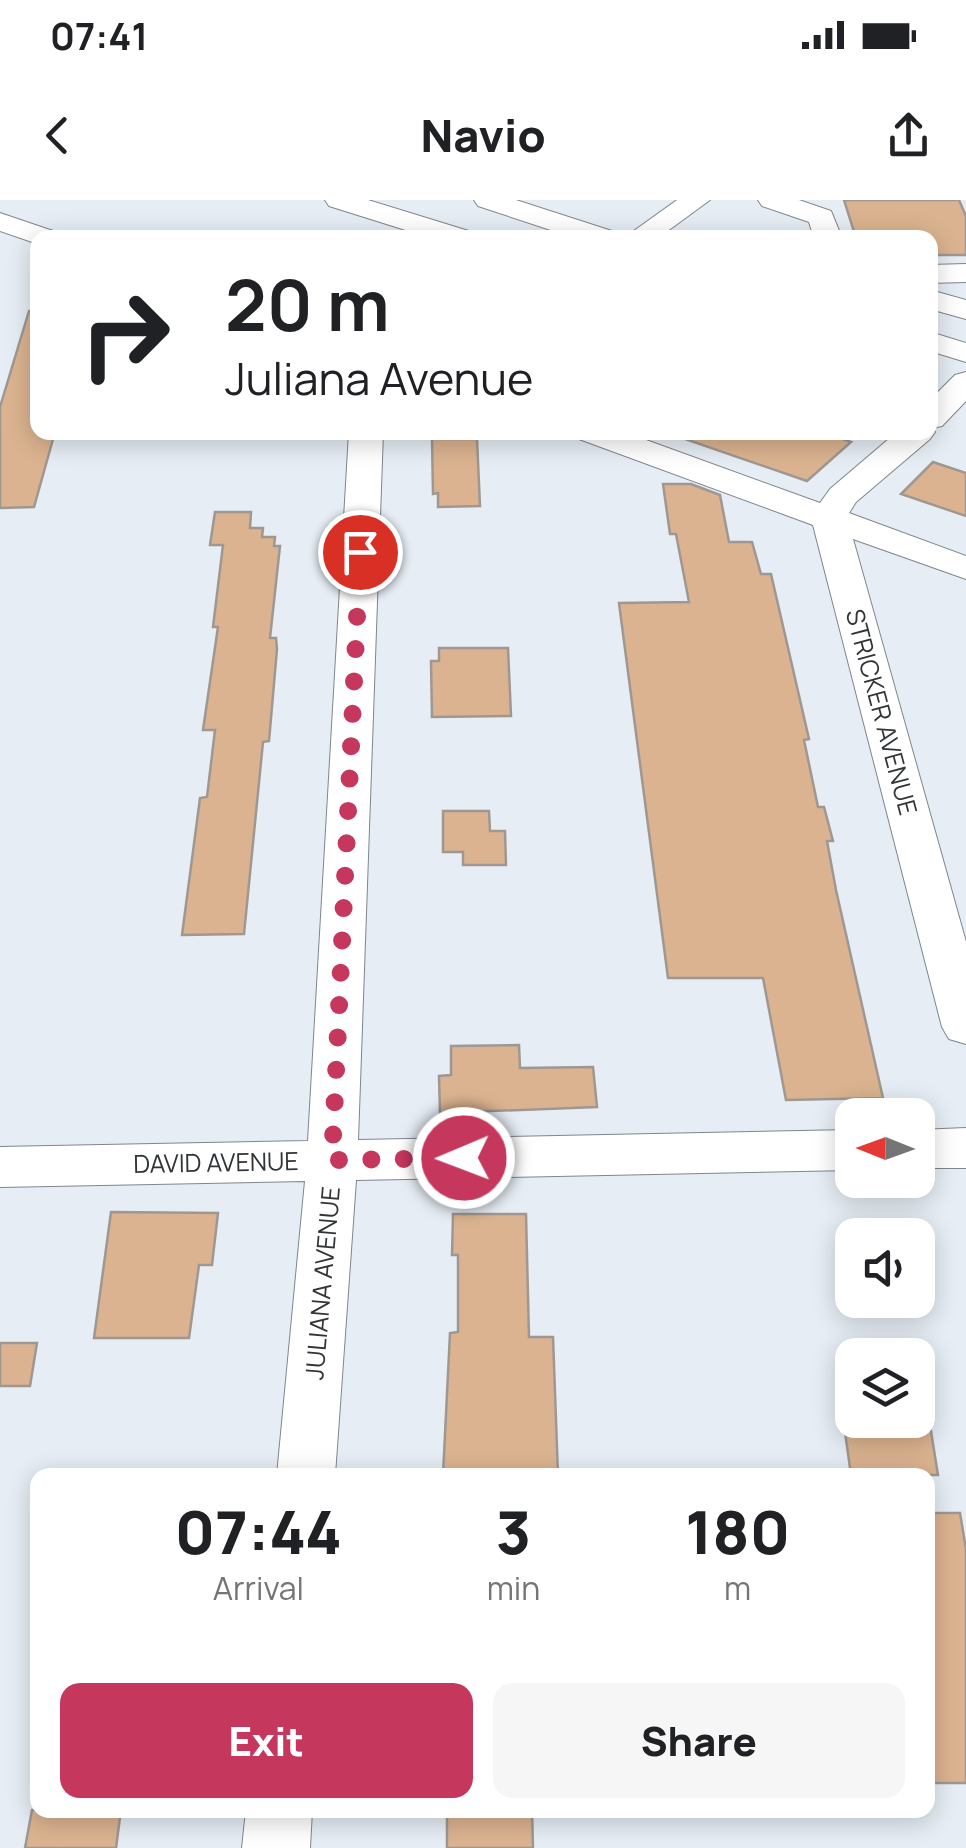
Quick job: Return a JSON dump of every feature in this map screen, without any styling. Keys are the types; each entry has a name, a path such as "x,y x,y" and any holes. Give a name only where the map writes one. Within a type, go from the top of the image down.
{"street":[{"path":"1,223 35,200"},
{"path":"339,200 436,230"},
{"path":"488,200 586,230"},
{"path":"650,230 696,200"},
{"path":"779,201 821,217 825,230"},
{"path":"519,230 566,222"},
{"path":"1,223 30,233"},
{"path":"938,274 966,273"},
{"path":"938,302 966,310"},
{"path":"938,343 966,352"},
{"name":"JULIANA AVENUE","path":"307,1468 332,1160 366,440"},
{"path":"616,440 966,568"},
{"path":"829,518 842,496 908,440"},
{"name":"STRICKER AVENUE","path":"829,518 966,1027"},
{"path":"935,1149 966,1148"},
{"name":"DAVID AVENUE","path":"0,1166 835,1150"},
{"path":"276,1848 278,1818"}],"building":[{"path":"844,200 959,200 966,216 966,255 938,255 938,230 853,230"},
{"path":"30,311 30,440 53,440 34,507 0,508 0,407"},
{"path":"432,440 477,440 480,506 438,507 438,493 433,494"},
{"path":"688,440 851,442 807,481"},
{"path":"933,462 966,473 966,516 901,494"},
{"path":"663,484 691,484 720,495 729,542 752,542 761,574 771,574 809,739 804,740 818,807 824,807 833,841 827,841 836,890 883,1098 786,1100 763,978 668,978 619,603 689,602 676,534 670,534"},
{"path":"215,512 251,512 250,528 263,528 262,537 275,537 274,546 280,546 270,638 276,638 277,649 269,741 263,742 244,934 182,935 200,798 207,797 215,730 203,730 218,627 213,627 223,545 210,545"},
{"path":"439,648 508,648 511,716 432,717 431,661 439,661"},
{"path":"443,811 489,811 490,831 505,831 506,865 463,865 463,852 443,852"},
{"path":"519,1045 520,1068 593,1067 597,1107 440,1113 439,1076 451,1075 451,1046"},
{"path":"111,1212 218,1213 212,1265 199,1265 189,1338 94,1338"},
{"path":"453,1214 526,1214 529,1337 553,1337 558,1468 443,1468 450,1333 458,1332 458,1255 452,1255"},
{"path":"0,1343 37,1343 30,1386 0,1386"},
{"path":"846,1438 932,1438 938,1475 935,1468 850,1468"},
{"path":"935,1513 960,1513 966,1549 966,1783 935,1783"},
{"path":"31,1818 120,1818 116,1848 25,1848"},
{"path":"447,1818 532,1818 533,1848 447,1848"}],"route":[{"path":"360,552 332,1160 464,1158"}]}
